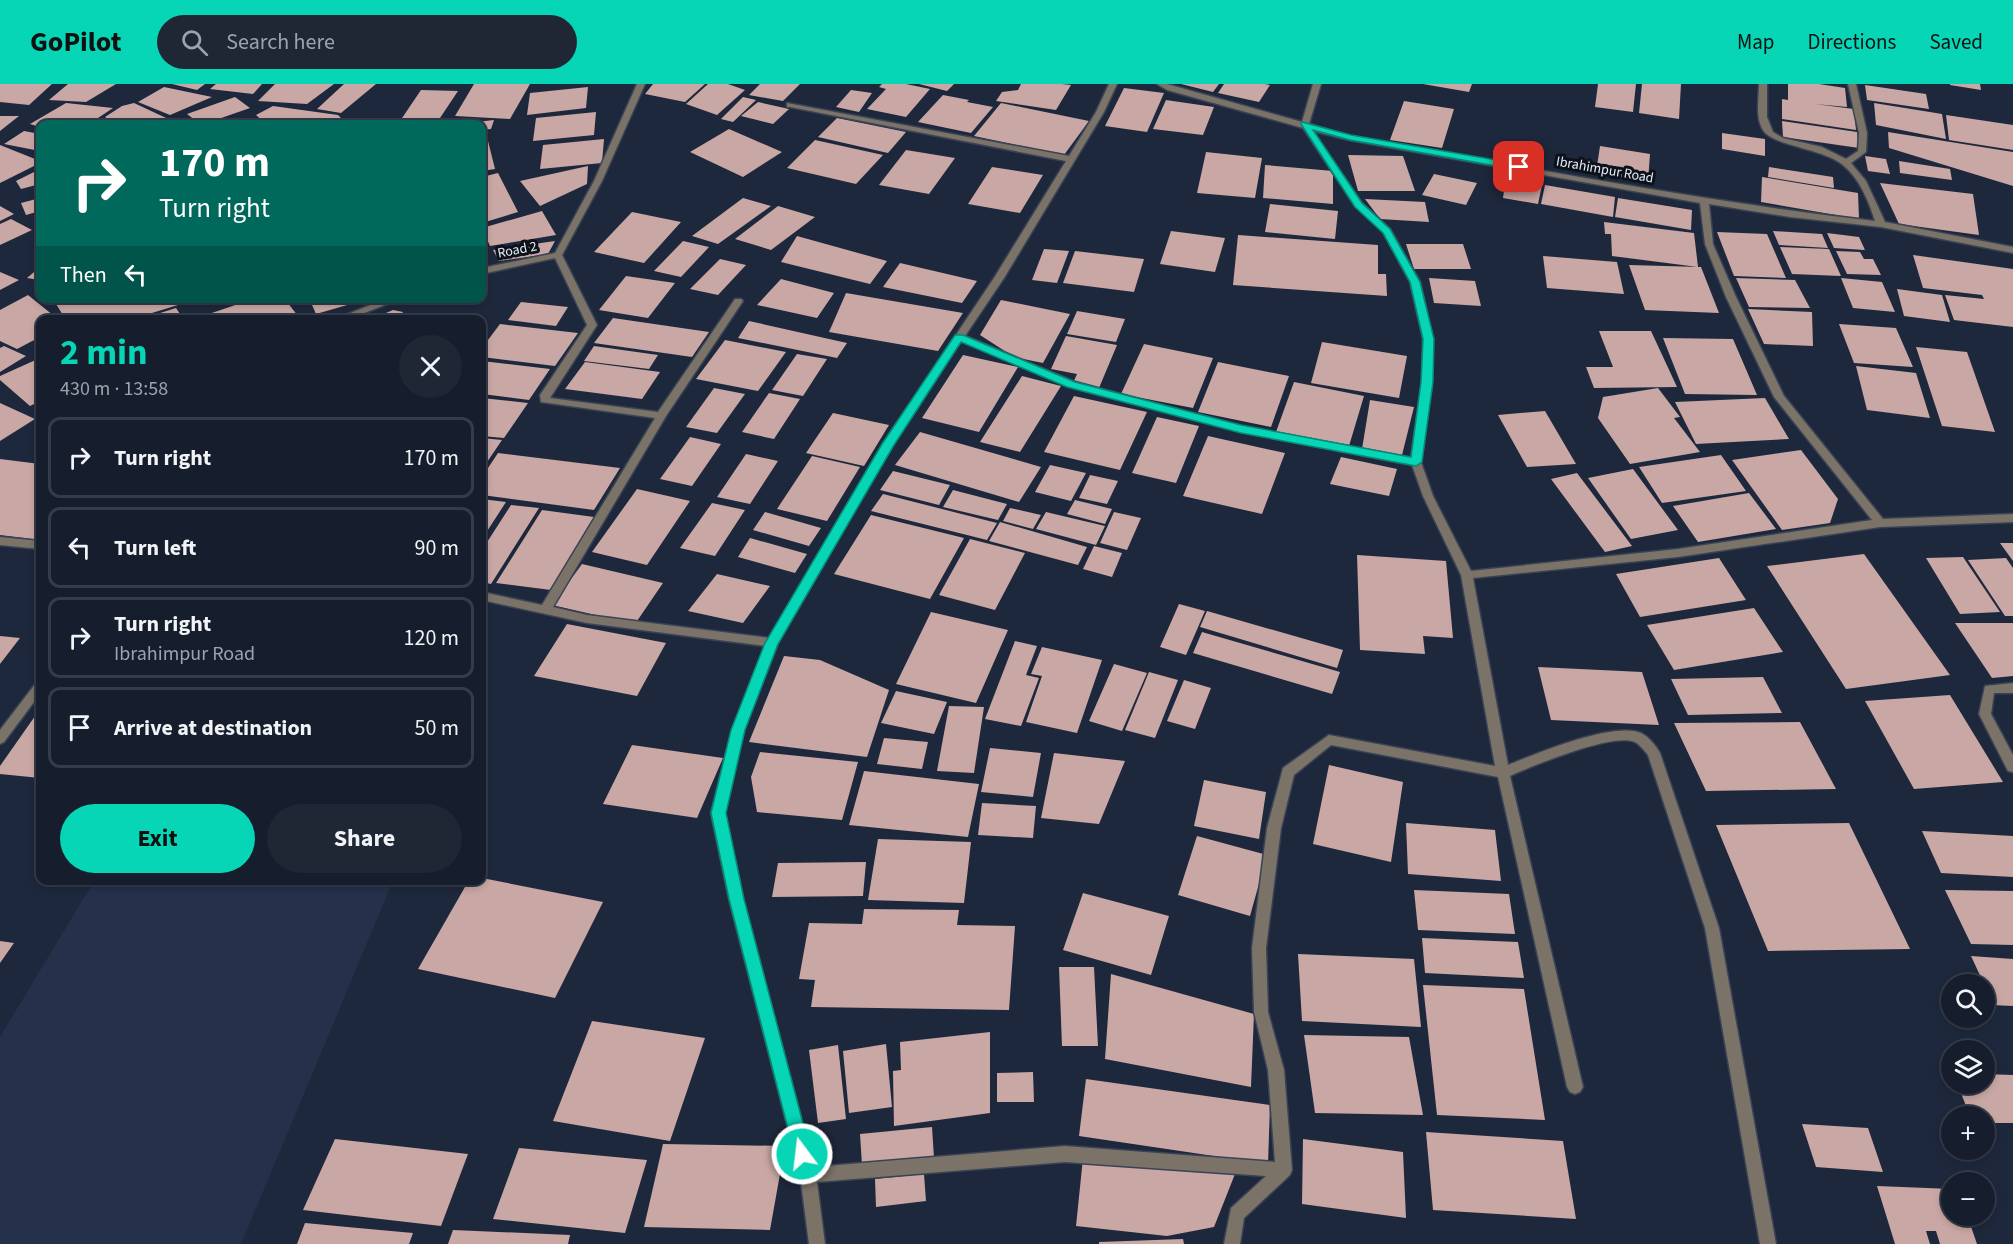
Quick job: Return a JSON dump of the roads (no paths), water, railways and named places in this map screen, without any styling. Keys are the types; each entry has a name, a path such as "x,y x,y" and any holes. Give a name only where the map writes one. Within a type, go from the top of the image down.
{"street":[{"path":"641,84 598,181 558,255 592,325 545,395 545,400 553,403 661,416"},
{"path":"817,1244 808,1175 739,910 718,813 738,730 772,643 888,444 999,278 1100,112 1113,84"},
{"name":"Ibrahimpur Road","path":"1161,84 1350,138 1704,201 1881,224 2013,250"},
{"path":"1317,84 1305,124 1358,204 1387,231 1415,282 1428,339 1427,382 1416,462 1428,496 1467,575 1503,773 1575,1087"},
{"path":"1763,84 1763,120 1769,134 1830,151 1848,162 1870,194 1881,224"},
{"path":"1848,162 1862,152 1863,133 1852,84"},
{"path":"790,105 1071,159"},
{"path":"1704,201 1709,244 1731,297 1779,397 1880,523"},
{"name":"Road 2","path":"486,270 558,255"},
{"path":"546,609 661,416 738,301"},
{"path":"351,315 384,303"},
{"path":"959,337 1071,384 1241,429 1416,462"},
{"path":"1467,575 1678,553 1880,523 2013,518"},
{"path":"0,541 36,545"},
{"path":"486,597 587,619 772,643"},
{"path":"2013,688 1989,689 1985,714 2013,767"},
{"path":"0,739 36,691"},
{"path":"1284,1170 1276,1070 1261,1012 1259,948 1274,828 1288,772 1329,740 1503,773 1528,761 1616,735 1637,738 1654,753 1712,928 1768,1244"},
{"path":"808,1175 1065,1154 1284,1170"},
{"path":"1232,1244 1237,1214 1284,1170"}]}
